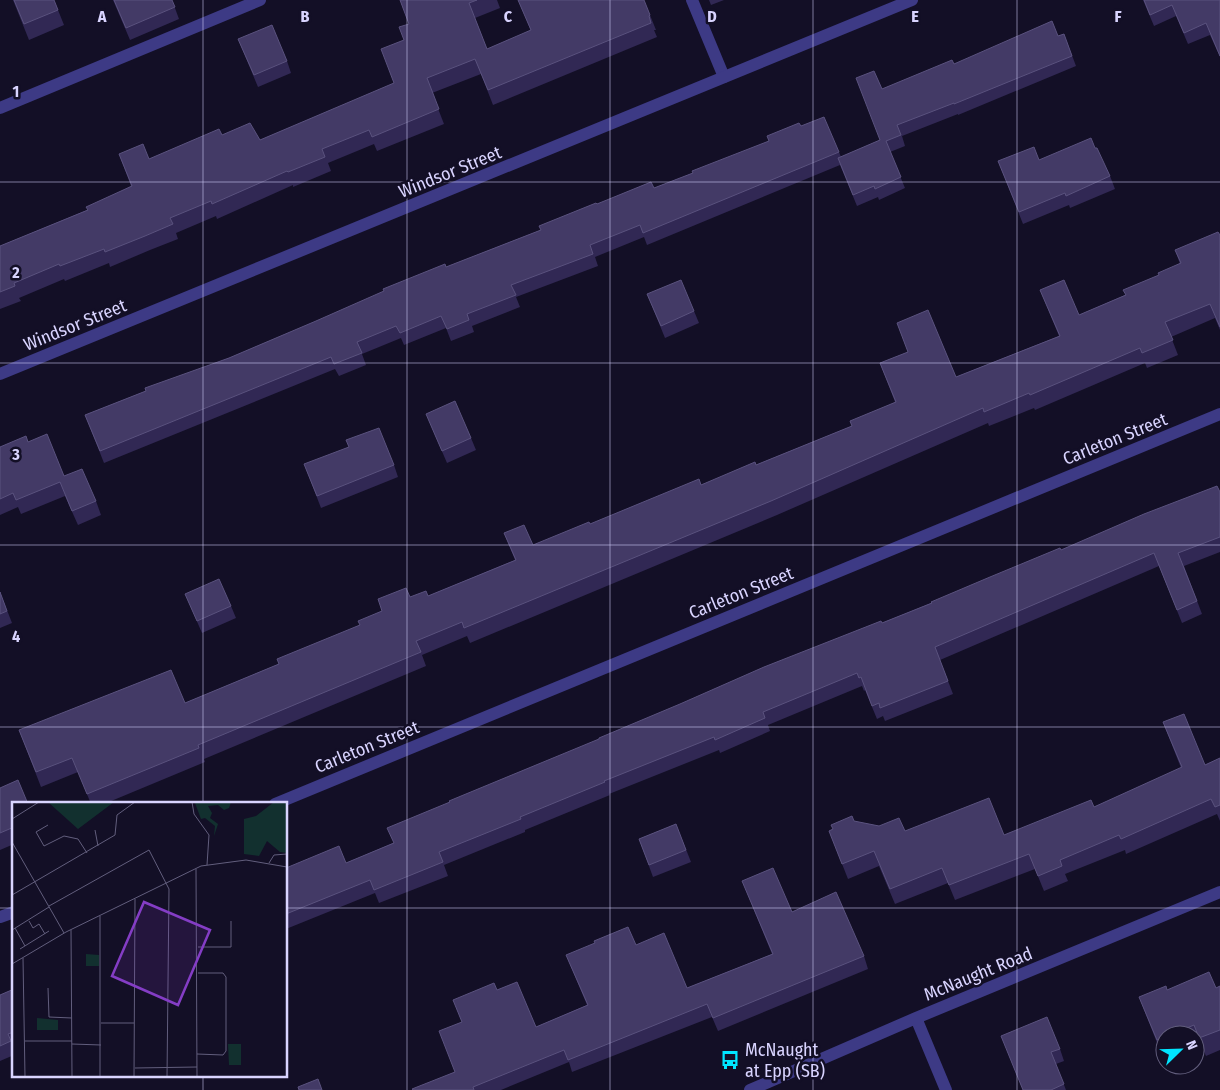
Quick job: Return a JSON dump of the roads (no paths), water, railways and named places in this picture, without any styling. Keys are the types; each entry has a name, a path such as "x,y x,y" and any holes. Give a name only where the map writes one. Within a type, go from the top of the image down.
{"street":[{"path":"0,108 260,0"},
{"path":"692,0 724,77"},
{"name":"Windsor Street","path":"0,374 912,0"},
{"name":"Carleton Street","path":"280,802 1220,414"},
{"name":"McNaught Road","path":"750,1090 916,1018 1220,892"},
{"path":"0,917 12,913"},
{"path":"916,1018 946,1090"}],"place":[{"name":"McNaught at Epp (SB)","path":"730,1060"}]}
